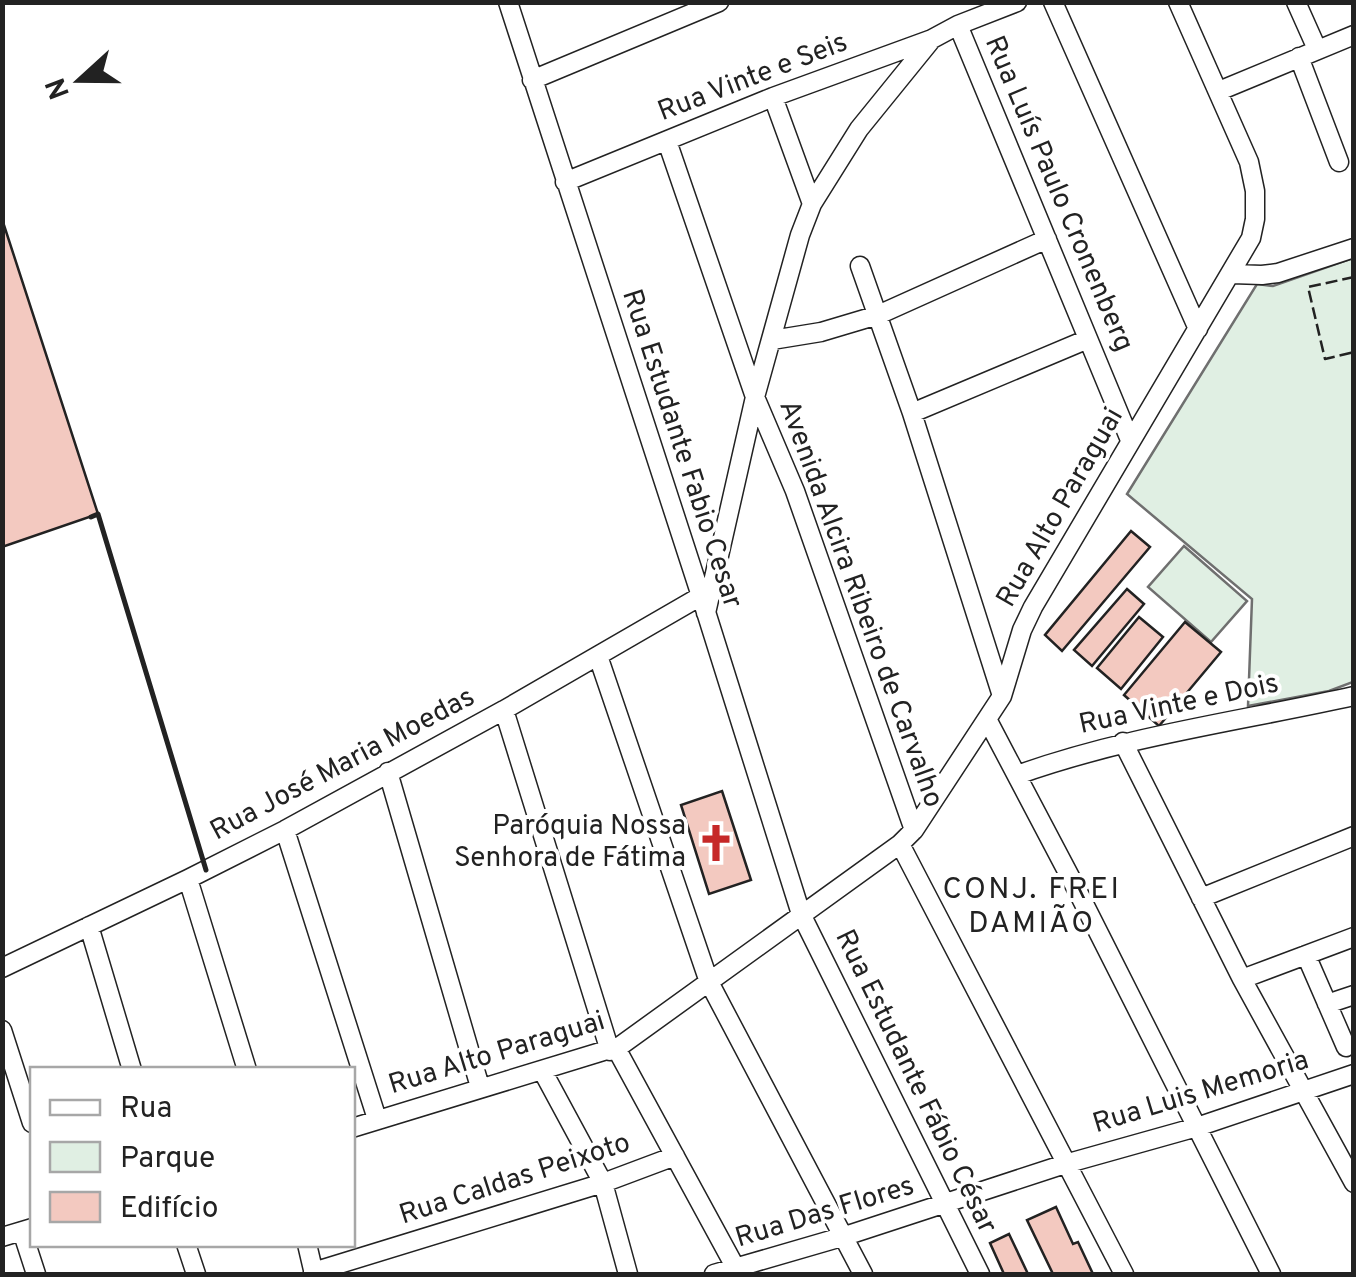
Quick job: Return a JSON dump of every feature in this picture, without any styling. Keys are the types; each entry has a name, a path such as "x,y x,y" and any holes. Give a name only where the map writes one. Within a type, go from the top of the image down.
{"street":[{"name":"Rua Estudante Fabio Cesar","path":"508,2 800,914"},
{"path":"532,80 719,2"},
{"name":"Rua Vinte e Seis","path":"565,182 774,97 932,39 975,10 1016,2"},
{"path":"1053,2 1198,329"},
{"name":"Rua Alto Paraguai","path":"355,1127 613,1050 907,837 988,721 1002,696 1033,607 1251,238 1255,191 1249,162 1178,2"},
{"path":"1296,2 1318,49"},
{"name":"Rua Luís Paulo Cronenberg","path":"958,25 1130,440"},
{"path":"1219,91 1354,36"},
{"path":"703,605 787,278 812,204 858,130 932,39"},
{"path":"1299,58 1339,162"},
{"path":"774,97 812,204"},
{"name":"Avenida Alcira Ribeiro de Carvalho","path":"667,140 756,398 795,491 907,837 966,967 1124,1274"},
{"path":"772,340 820,332 878,315 1047,240"},
{"path":"1232,274 1278,274 1354,248"},
{"path":"860,266 912,413 1002,696"},
{"path":"912,413 1088,339"},
{"name":"Rua José Maria Moedas","path":"2,968 285,830 598,656 703,605"},
{"path":"598,656 709,982 863,1274"},
{"name":"Rua Vinte e Dois","path":"1017,775 1123,742 1354,696"},
{"path":"504,710 613,1050 737,1272"},
{"path":"988,721 1271,1274"},
{"path":"1123,742 1242,979 1354,1183"},
{"path":"388,772 480,1087"},
{"path":"285,830 377,1119"},
{"path":"1201,898 1354,836"},
{"path":"188,879 247,1067"},
{"name":"Rua Estudante Fábio César","path":"800,914 980,1274"},
{"path":"89,926 131,1067"},
{"path":"1242,979 1354,937"},
{"path":"1306,955 1346,1047"},
{"path":"1328,1004 1354,995"},
{"path":"2,1030 30,1116"},
{"path":"542,1070 603,1183 628,1274"},
{"name":"Rua Luis Memoria","path":"1065,1164 1198,1127 1354,1074"},
{"name":"Rua Caldas Peixoto","path":"314,1274 603,1183 675,1156"},
{"name":"Rua Das Flores","path":"714,1274 737,1272 1065,1164"},
{"path":"2,1238 27,1230"},
{"path":"30,1247 36,1274"},
{"path":"187,1247 196,1274"},
{"path":"308,1247 314,1274"}],"green space":[{"path":"1353,258 1353,682 1329,691 1248,706 1252,599 1127,494 1257,284 1273,286"},
{"path":"1184,546 1247,601 1211,642 1148,587"}],"building":[{"path":"2,219 98,514 2,547"},
{"path":"1131,531 1150,547 1062,651 1045,635"},
{"path":"1127,589 1144,604 1092,666 1074,650"},
{"path":"1139,617 1163,637 1121,689 1097,668"},
{"path":"1185,622 1221,652 1159,726 1124,695"},
{"path":"722,791 751,880 709,894 681,805"},
{"path":"1056,1207 1073,1244 1078,1242 1093,1274 1053,1274 1027,1220"},
{"path":"1009,1234 1028,1274 1004,1274 990,1243"}],"fence":[{"path":"1354,277 1308,287 1325,359 1354,352"}],"wall":[{"path":"91,517 98,514 206,870"}],"place":[{"name":"Paróquia Nossa Senhora de Fátima","path":"716,843"}],"district":[{"name":"CONJ. FREI DAMIÃO","path":"1032,907"}]}
